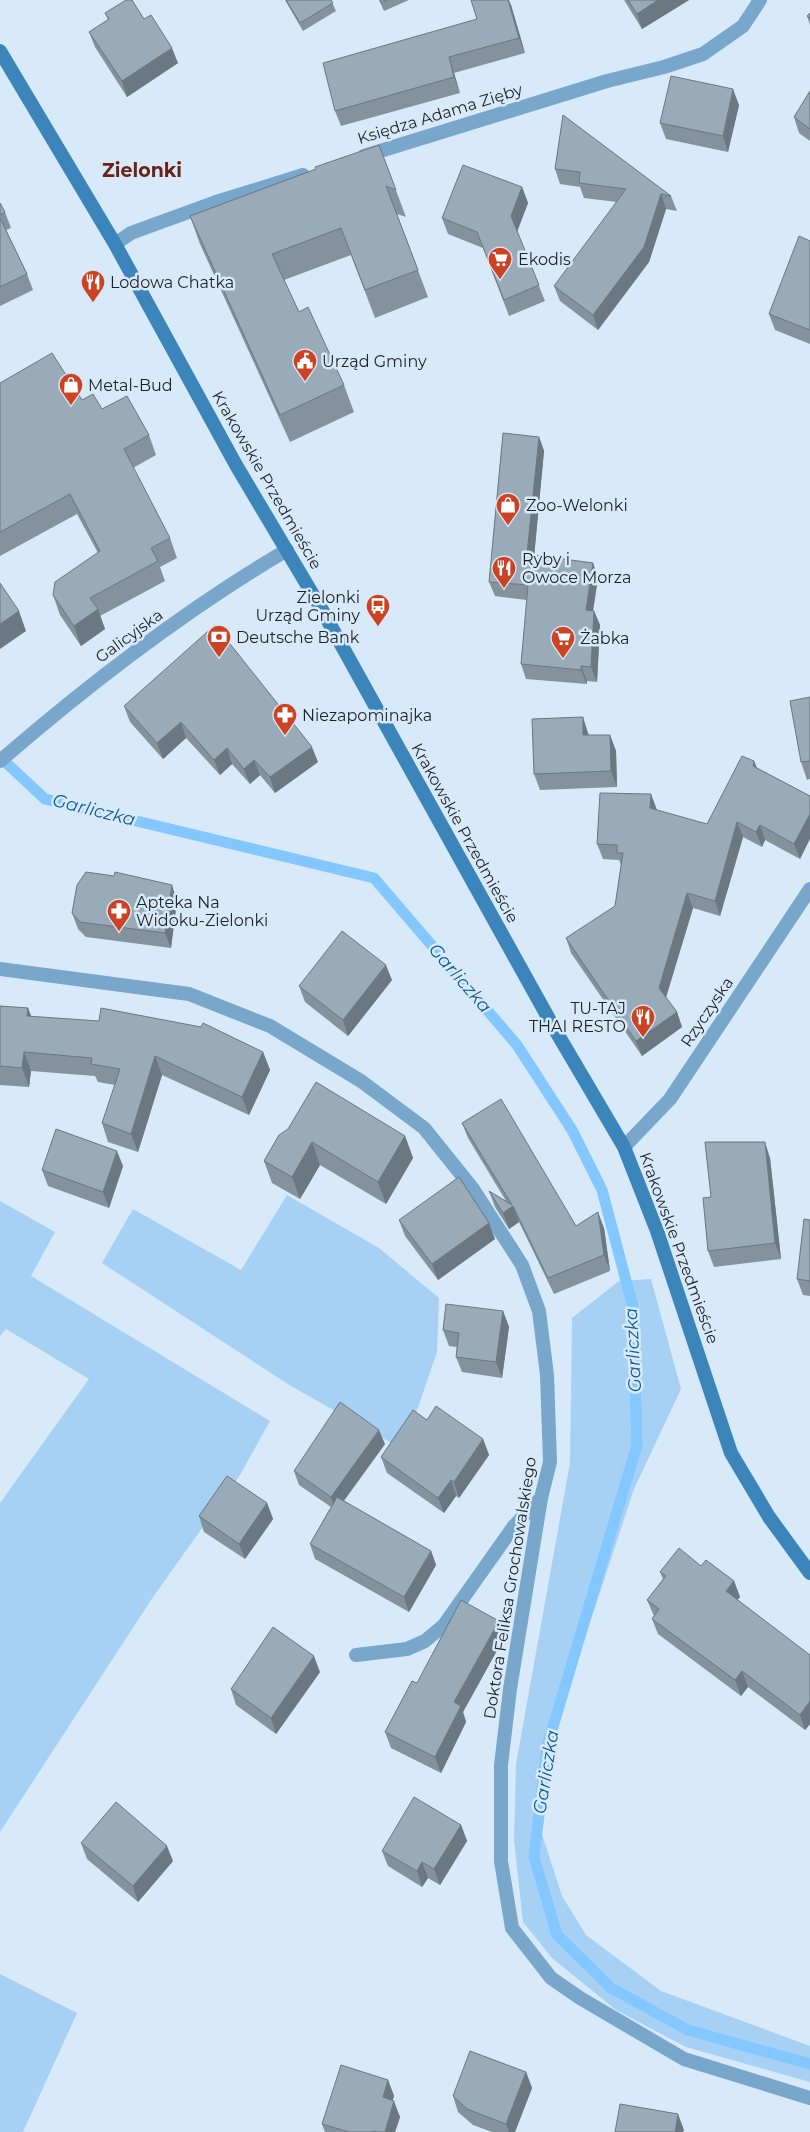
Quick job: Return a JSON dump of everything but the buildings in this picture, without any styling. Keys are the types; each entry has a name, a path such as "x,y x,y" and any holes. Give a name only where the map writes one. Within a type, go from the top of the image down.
{"main road":[{"name":"Krakowskie Przedmieście","path":"0,51 114,244 236,465 287,550 557,1035 624,1147 657,1231 732,1453 769,1517 810,1572"}],"street":[{"name":"Księdza Adama Zięby","path":"353,159 606,81 664,67 703,54 743,26 760,0"},
{"path":"114,244 130,233 207,205 316,171"},
{"name":"Galicyjska","path":"0,760 58,710 244,576 287,550"},
{"name":"Rzyczyska","path":"624,1147 670,1099 810,890"},
{"name":"Doktora Feliksa Grochowalskiego","path":"0,969 190,994 270,1026 361,1081 424,1128 473,1188 522,1265 538,1311 547,1376 550,1462 541,1498 510,1689 501,1765 501,1862 512,1928 551,1978 580,1998 684,2059 810,2098"},
{"path":"356,1655 407,1649 426,1641 444,1625 514,1526 541,1498"}],"shaded area":[{"path":"287,1195 379,1248 439,1298 437,1352 415,1416 395,1445 291,1386 102,1263 133,1209 241,1270"},
{"path":"0,1201 55,1232 31,1276 270,1421 240,1475 153,1597 0,1832 0,1503 89,1379 6,1329 0,1336"},
{"path":"651,1279 681,1389 634,1489 555,1729 542,1834 562,1896 586,1935 661,1991 810,2046 810,2082 686,2047 616,2010 552,1958 523,1922 514,1840 516,1764 570,1463 572,1318 619,1281"},
{"path":"0,1974 77,2013 23,2132 0,2132"}],"waterway":[{"name":"Garliczka","path":"0,757 45,799 374,878 517,1045 572,1130 602,1190 633,1307 637,1445 547,1747 534,1857 557,1935 611,1988 688,2030 810,2064"}],"place":[{"name":"Ekodis","path":"500,280"},
{"name":"Lodowa Chatka","path":"93,303"},
{"name":"Urząd Gminy","path":"305,382"},
{"name":"Metal-Bud","path":"71,406"},
{"name":"Zoo-Welonki","path":"508,526"},
{"name":"Ryby i Owoce Morza","path":"504,589"},
{"name":"Zielonki Urząd Gminy","path":"378,627"},
{"name":"Deutsche Bank","path":"219,658"},
{"name":"Żabka","path":"563,659"},
{"name":"Niezapominajka","path":"285,736"},
{"name":"Apteka Na Widoku-Zielonki","path":"119,932"},
{"name":"TU-TAJ THAI RESTO","path":"643,1038"}],"district":[{"name":"Zielonki","path":"142,170"}]}
